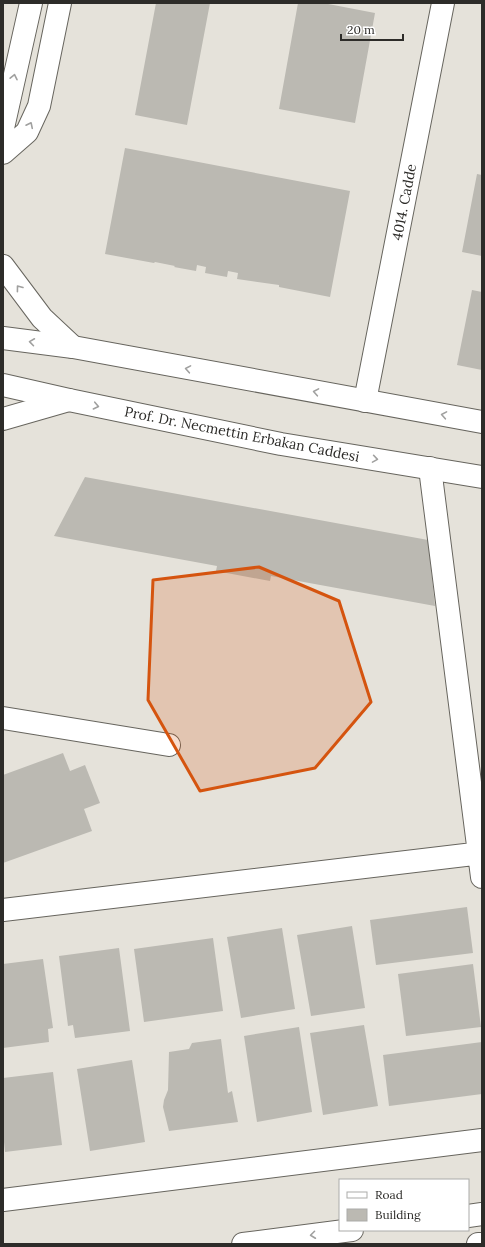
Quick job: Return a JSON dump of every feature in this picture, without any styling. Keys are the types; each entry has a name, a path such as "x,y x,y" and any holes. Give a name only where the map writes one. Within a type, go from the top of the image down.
{"street":[{"path":"3,128 31,3"},
{"path":"3,153 26,132 39,106 60,3"},
{"name":"4014. Cadde","path":"365,401 443,3"},
{"path":"3,266 42,318 73,347"},
{"path":"3,338 73,347 482,422"},
{"name":"Prof. Dr. Necmettin Erbakan Caddesi","path":"3,385 281,444 482,477"},
{"path":"3,419 69,400"},
{"path":"430,468 481,854 482,877"},
{"path":"3,718 169,745"},
{"path":"3,910 481,854"},
{"path":"3,1200 482,1140"},
{"path":"469,1216 482,1214"},
{"path":"243,1244 344,1231"}],"highlighted area":[{"path":"259,567 339,601 371,702 315,768 200,791 148,700 153,580"}],"building":[{"path":"156,3 210,3 187,125 135,115"},
{"path":"298,3 323,3 375,13 355,123 279,109"},
{"path":"125,148 350,191 330,297 279,287 279,285 237,279 238,273 228,271 227,277 205,273 206,267 197,265 196,271 155,262 105,254"},
{"path":"477,174 482,175 482,256 462,252"},
{"path":"472,290 482,292 482,370 457,365"},
{"path":"85,477 428,540 435,606 271,576 270,581 216,571 217,566 54,536"},
{"path":"63,753 70,771 85,765 100,803 84,809 92,831 3,863 3,775"},
{"path":"467,907 473,953 376,965 370,920"},
{"path":"352,926 365,1008 311,1016 297,935"},
{"path":"282,928 295,1009 241,1018 227,937"},
{"path":"213,938 223,1011 144,1022 134,949"},
{"path":"119,948 130,1031 75,1038 73,1025 68,1026 59,956"},
{"path":"43,959 53,1028 48,1029 49,1042 3,1048 3,964"},
{"path":"473,964 481,1027 406,1036 398,974"},
{"path":"364,1025 378,1106 323,1115 310,1033"},
{"path":"299,1027 312,1112 257,1122 244,1036"},
{"path":"221,1039 228,1093 232,1091 238,1122 169,1131 163,1107 168,1090 169,1052 189,1049 192,1043"},
{"path":"482,1042 482,1094 389,1106 383,1055"},
{"path":"132,1060 145,1142 90,1151 77,1069"},
{"path":"53,1072 62,1145 5,1152 3,1132 3,1078"}]}
